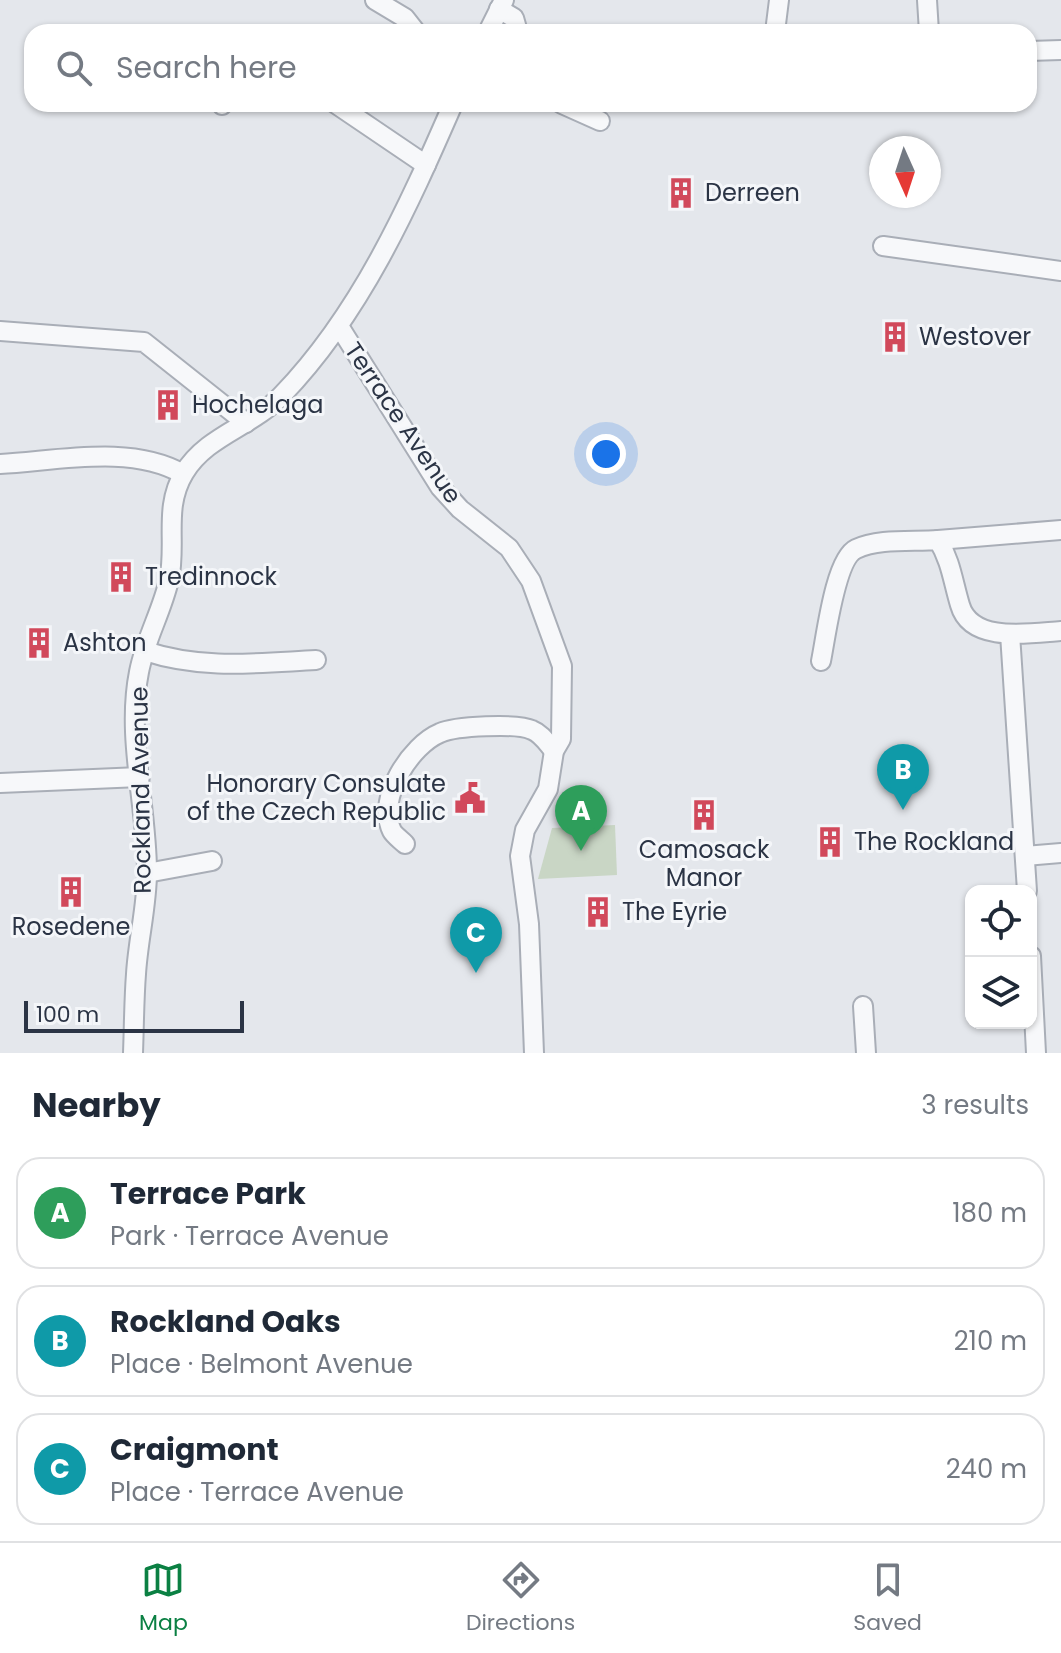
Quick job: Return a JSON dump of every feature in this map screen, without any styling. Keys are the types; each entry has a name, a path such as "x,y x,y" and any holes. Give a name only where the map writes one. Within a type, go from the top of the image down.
{"street":[{"path":"375,0 410,24"},
{"path":"776,24 779,0"},
{"path":"927,0 928,24"},
{"path":"492,24 502,5 516,24"},
{"path":"1037,51 1061,50"},
{"path":"348,112 426,165"},
{"name":"Rockland Avenue","path":"133,1053 136,974 147,873 135,711 145,651 169,580 169,518 183,474 207,445 246,423 282,395 339,326 358,300 449,112"},
{"path":"580,112 600,121"},
{"path":"883,246 1061,271"},
{"name":"Terrace Avenue","path":"339,326 440,487 460,509 509,548 531,581 562,666 561,739 554,751 548,789 525,830 520,856 529,924 534,1053"},
{"path":"0,331 144,342 246,423"},
{"path":"0,464 89,457 165,463 183,474"},
{"path":"821,661 836,587 844,560 852,551 880,543 1061,530"},
{"path":"938,540 949,557 961,610 982,629 1010,634 1061,631"},
{"path":"1010,634 1027,885"},
{"path":"145,651 176,661 210,665 316,660"},
{"path":"405,844 392,831 389,814 394,787 415,749 441,732 511,726 530,729 542,736 554,751"},
{"path":"0,783 140,777"},
{"path":"1025,856 1061,853"},
{"path":"147,873 212,861"},
{"path":"1031,957 1036,1053"},
{"path":"863,1006 866,1053"}],"green space":[{"path":"615,825 617,875 538,879 552,828"}],"place":[{"name":"Derreen","path":"681,193"},
{"name":"Westover","path":"895,337"},
{"name":"Hochelaga","path":"168,405"},
{"name":"Tredinnock","path":"121,577"},
{"name":"Ashton","path":"39,643"},
{"name":"Honorary Consulate of the Czech Republic","path":"470,798"},
{"name":"Rockland Oaks","path":"903,810"},
{"name":"Camosack Manor","path":"704,815"},
{"name":"The Rockland","path":"830,842"},
{"name":"Terrace Park","path":"581,851"},
{"name":"Rosedene","path":"71,892"},
{"name":"The Eyrie","path":"598,912"},
{"name":"Craigmont","path":"476,973"}]}
